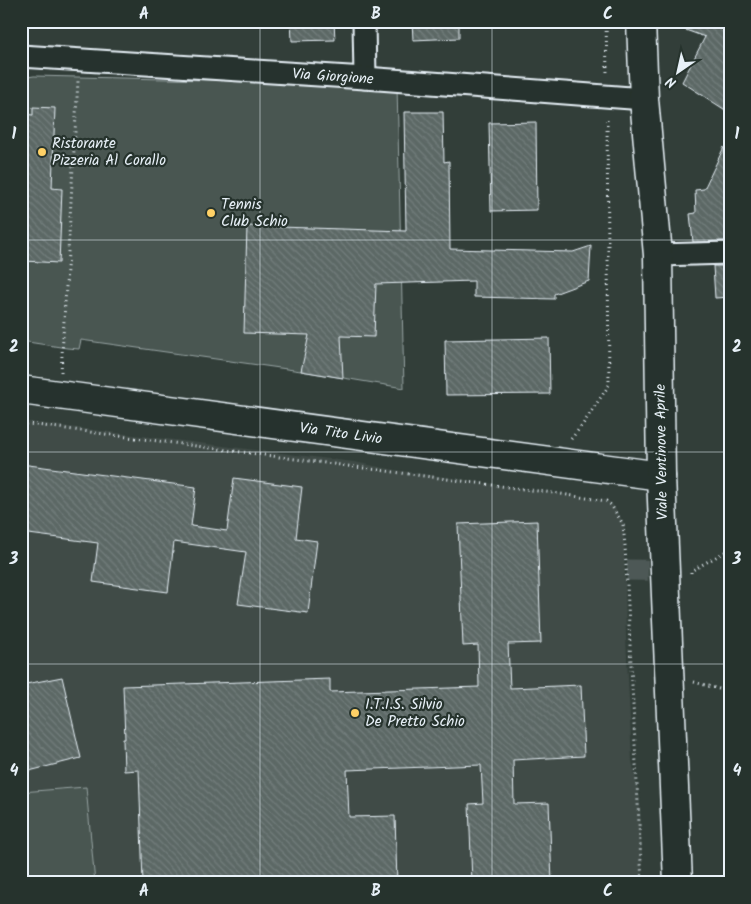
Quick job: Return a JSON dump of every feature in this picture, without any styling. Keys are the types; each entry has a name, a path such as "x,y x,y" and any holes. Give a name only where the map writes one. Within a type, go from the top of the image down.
{"main road":[{"name":"Viale Ventinove Aprile","path":"641,21 644,99 658,255 661,476 678,883"},
{"name":"Via Tito Livio","path":"21,390 661,476"}],"street":[{"path":"364,21 365,78"},
{"name":"Via Giorgione","path":"21,56 365,78 644,99"},
{"path":"658,255 730,253"}],"path":[{"path":"569,442 609,385 606,21"},
{"path":"60,395 79,60"},
{"path":"21,423 606,501 611,505 623,524 626,545 642,883"},
{"path":"691,571 730,549"},
{"path":"669,674 729,692 730,709"}],"shaded area":[{"name":"Tennis Club Schio","path":"34,76 382,84 397,86 404,388 301,371 81,340 79,349 21,341 21,78"},
{"name":"I.T.I.S. Silvio De Pretto Schio","path":"21,421 354,462 395,470 607,500 613,505 625,525 626,637 632,761 640,798 643,883 95,883 86,787 21,792"},
{"path":"86,787 95,883 21,883 21,792"}],"building":[{"path":"291,21 334,21 335,40 292,41"},
{"path":"412,21 459,21 459,38 413,40"},
{"path":"669,21 730,21 730,113 682,82 705,37 669,24"},
{"path":"33,107 55,108 52,188 62,189 59,263 24,261 26,205 21,205 21,114 33,115"},
{"path":"404,112 443,112 444,162 449,161 450,249 573,252 591,246 589,281 554,294 554,299 474,297 474,281 376,284 374,337 341,336 343,378 301,371 309,335 244,333 247,226 406,231"},
{"path":"536,122 537,210 491,211 489,123"},
{"path":"724,147 730,216 730,241 693,242 690,214 696,213 695,190 704,189"},
{"path":"713,266 730,266 730,297 715,298"},
{"path":"549,338 550,394 446,395 445,340"},
{"path":"21,464 196,487 191,526 227,531 234,478 302,487 296,538 317,541 308,613 238,604 246,552 174,542 168,592 93,582 98,543 21,533"},
{"path":"537,521 541,643 508,644 510,688 581,685 584,756 513,760 514,804 549,803 552,883 472,883 469,804 483,803 481,765 347,770 349,817 395,816 397,883 143,883 139,770 124,771 123,686 330,679 330,692 479,687 478,645 463,646 458,524"},
{"path":"62,677 81,758 21,773 21,685"}],"tunnel":[{"path":"627,570 691,571"}],"place":[{"name":"Ristorante Pizzeria Al Corallo","path":"42,152"},
{"name":"Tennis Club Schio","path":"211,213"},
{"name":"I.T.I.S. Silvio De Pretto Schio","path":"355,713"}]}
